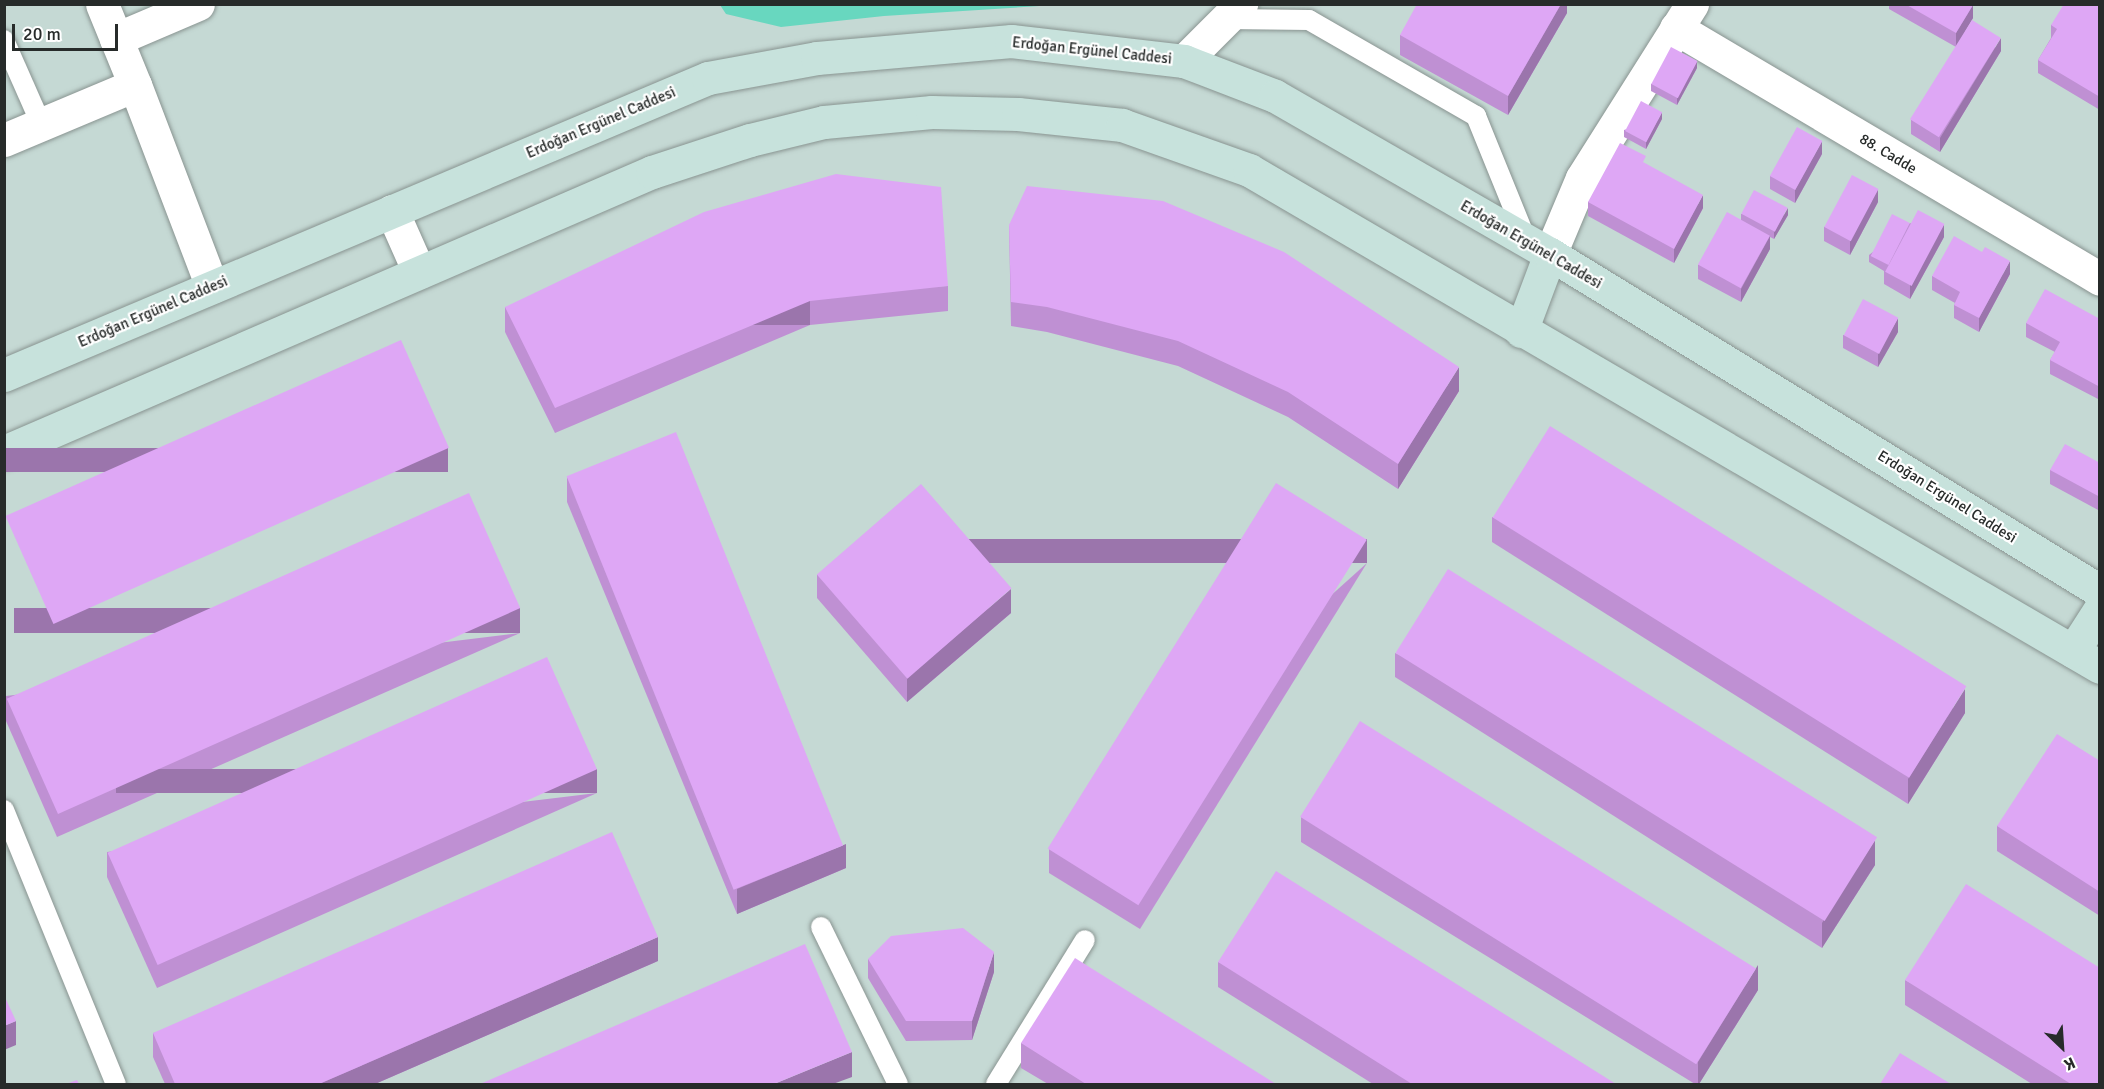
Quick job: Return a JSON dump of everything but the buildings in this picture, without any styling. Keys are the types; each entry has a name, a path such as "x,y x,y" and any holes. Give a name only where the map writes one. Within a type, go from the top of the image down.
{"main road":[{"name":"Erdoğan Ergünel Caddesi","path":"4,375 708,78 817,58 1011,41 1184,61 1275,96 1539,248 2100,591"},
{"path":"4,452 652,172 750,140 834,121 932,112 1018,114 1122,125 1249,170 1521,331 2086,659 2100,609"},
{"path":"1521,331 1539,248"}],"street":[{"path":"102,4 212,287"},
{"path":"116,39 198,4"},
{"path":"1184,61 1234,12"},
{"path":"1539,248 1684,16"},
{"name":"88. Cadde","path":"1684,16 2100,279"},
{"path":"4,140 135,85"},
{"path":"392,211 419,272"}],"lane":[{"path":"1234,12 1309,20 1476,116 1539,248"},
{"path":"4,40 41,124"},
{"path":"4,810 116,1084"},
{"path":"821,927 898,1084"},
{"path":"996,1084 1085,940"}],"shaded area":[{"path":"5,5 2099,5 2099,1084 5,1084"}],"green space":[{"path":"720,5 1055,5 884,16 781,27 726,14"}]}
